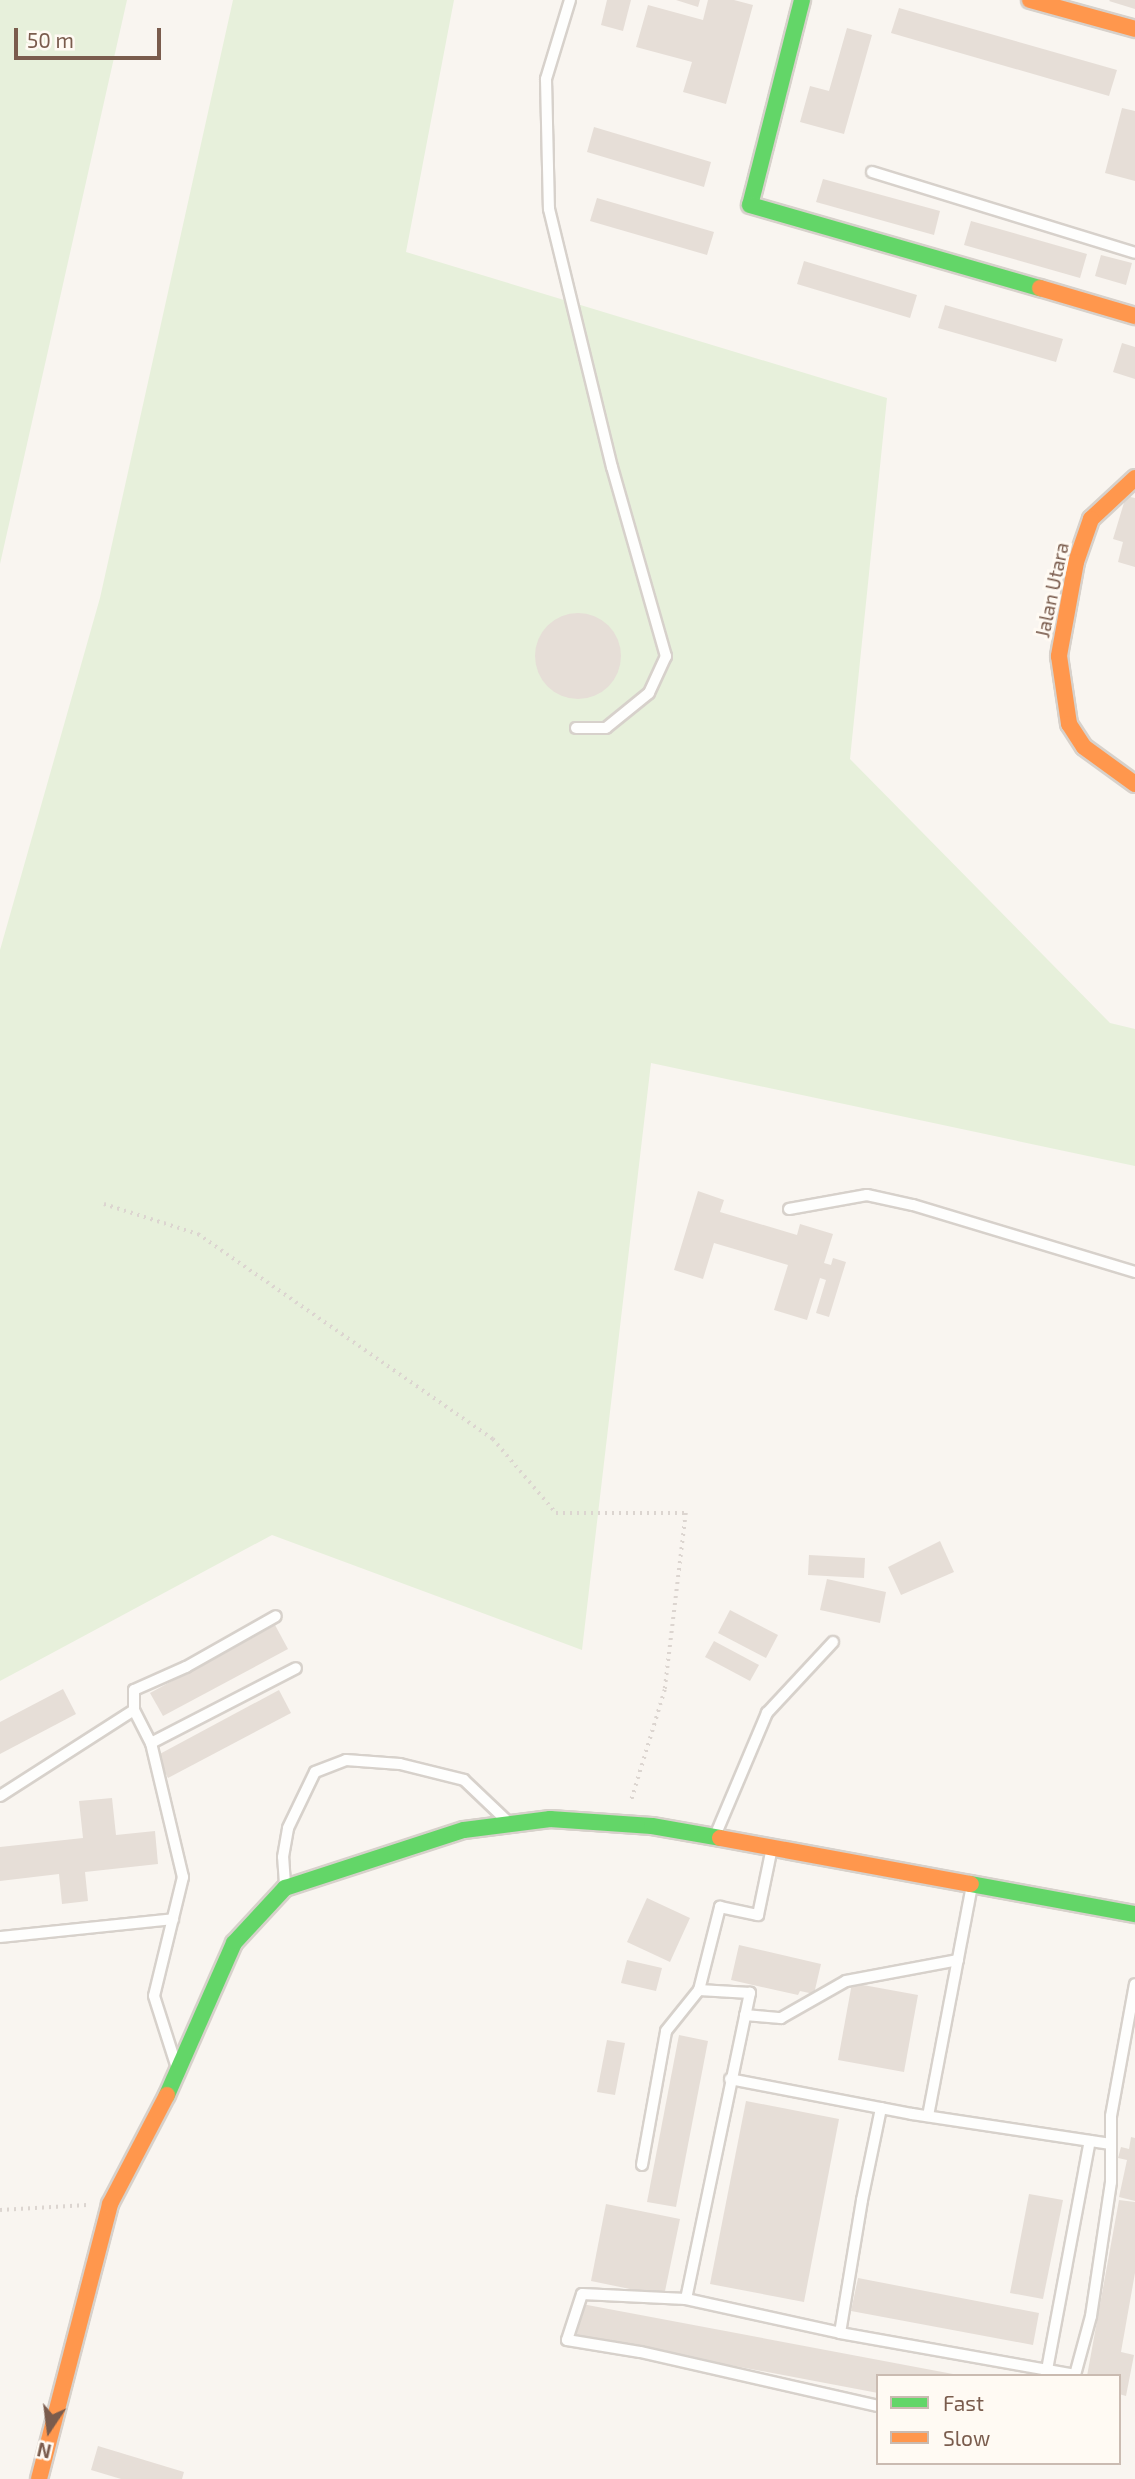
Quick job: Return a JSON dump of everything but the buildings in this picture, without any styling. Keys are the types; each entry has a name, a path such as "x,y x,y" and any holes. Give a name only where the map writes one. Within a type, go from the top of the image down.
{"street":[{"path":"802,0 750,205 1135,316"},
{"path":"1030,0 1135,29"},
{"name":"Jalan Utara","path":"1135,478 1091,519 1076,562 1059,656 1069,724 1084,747 1135,784"},
{"path":"39,2479 110,2204 179,2072 234,1943 285,1888 464,1830 550,1819 652,1826 1135,1914"}],"lane":[{"path":"570,0 546,79 549,209 612,467 666,656 649,693 639,702 606,728 576,728"},
{"path":"872,172 1135,253"},
{"path":"789,1209 867,1195 913,1205 1135,1272"},
{"path":"179,2072 154,1996 183,1877 151,1743 134,1710 134,1690 186,1667 276,1616"},
{"path":"714,1837 767,1713 833,1642"},
{"path":"151,1743 296,1668"},
{"path":"0,1796 134,1710"},
{"path":"285,1888 284,1857 288,1828 316,1772 346,1760 400,1764 464,1780 511,1824"},
{"path":"642,2165 666,2031 699,1990 720,1907 758,1915 772,1848"},
{"path":"928,2116 972,1885"},
{"path":"0,1937 173,1919"},
{"path":"745,2015 781,2018 845,1981 958,1959"},
{"path":"1075,2374 1091,2316 1111,2182 1111,2116 1135,1984"},
{"path":"686,2299 750,1993 699,1990"},
{"path":"730,2079 881,2108 1111,2144"},
{"path":"840,2333 862,2200 881,2108"},
{"path":"876,2406 640,2352 567,2340 582,2294 686,2299 840,2333 1047,2373 1090,2141"}],"path":[{"path":"104,1204 198,1234 493,1439 556,1513 686,1513 665,1690 624,1824"},
{"path":"0,2210 110,2204"}],"green space":[{"path":"0,0 127,0 0,564"},
{"path":"233,0 454,0 406,252 887,398 850,759 1110,1023 1135,1029 1135,1166 651,1063 582,1650 272,1535 0,1681 0,950 100,598"}],"traffic: fast":[{"path":"802,0 750,205 1040,288"},
{"path":"167,2095 234,1943 285,1888 464,1830 550,1819 652,1826 720,1838"},
{"path":"971,1884 1135,1914"}],"traffic: slow":[{"path":"1030,0 1135,29"},
{"path":"1040,288 1135,316"},
{"path":"1135,478 1091,519 1076,562 1059,656 1069,724 1084,747 1135,784"},
{"path":"720,1838 971,1884"},
{"path":"39,2479 110,2204 167,2095"}]}
